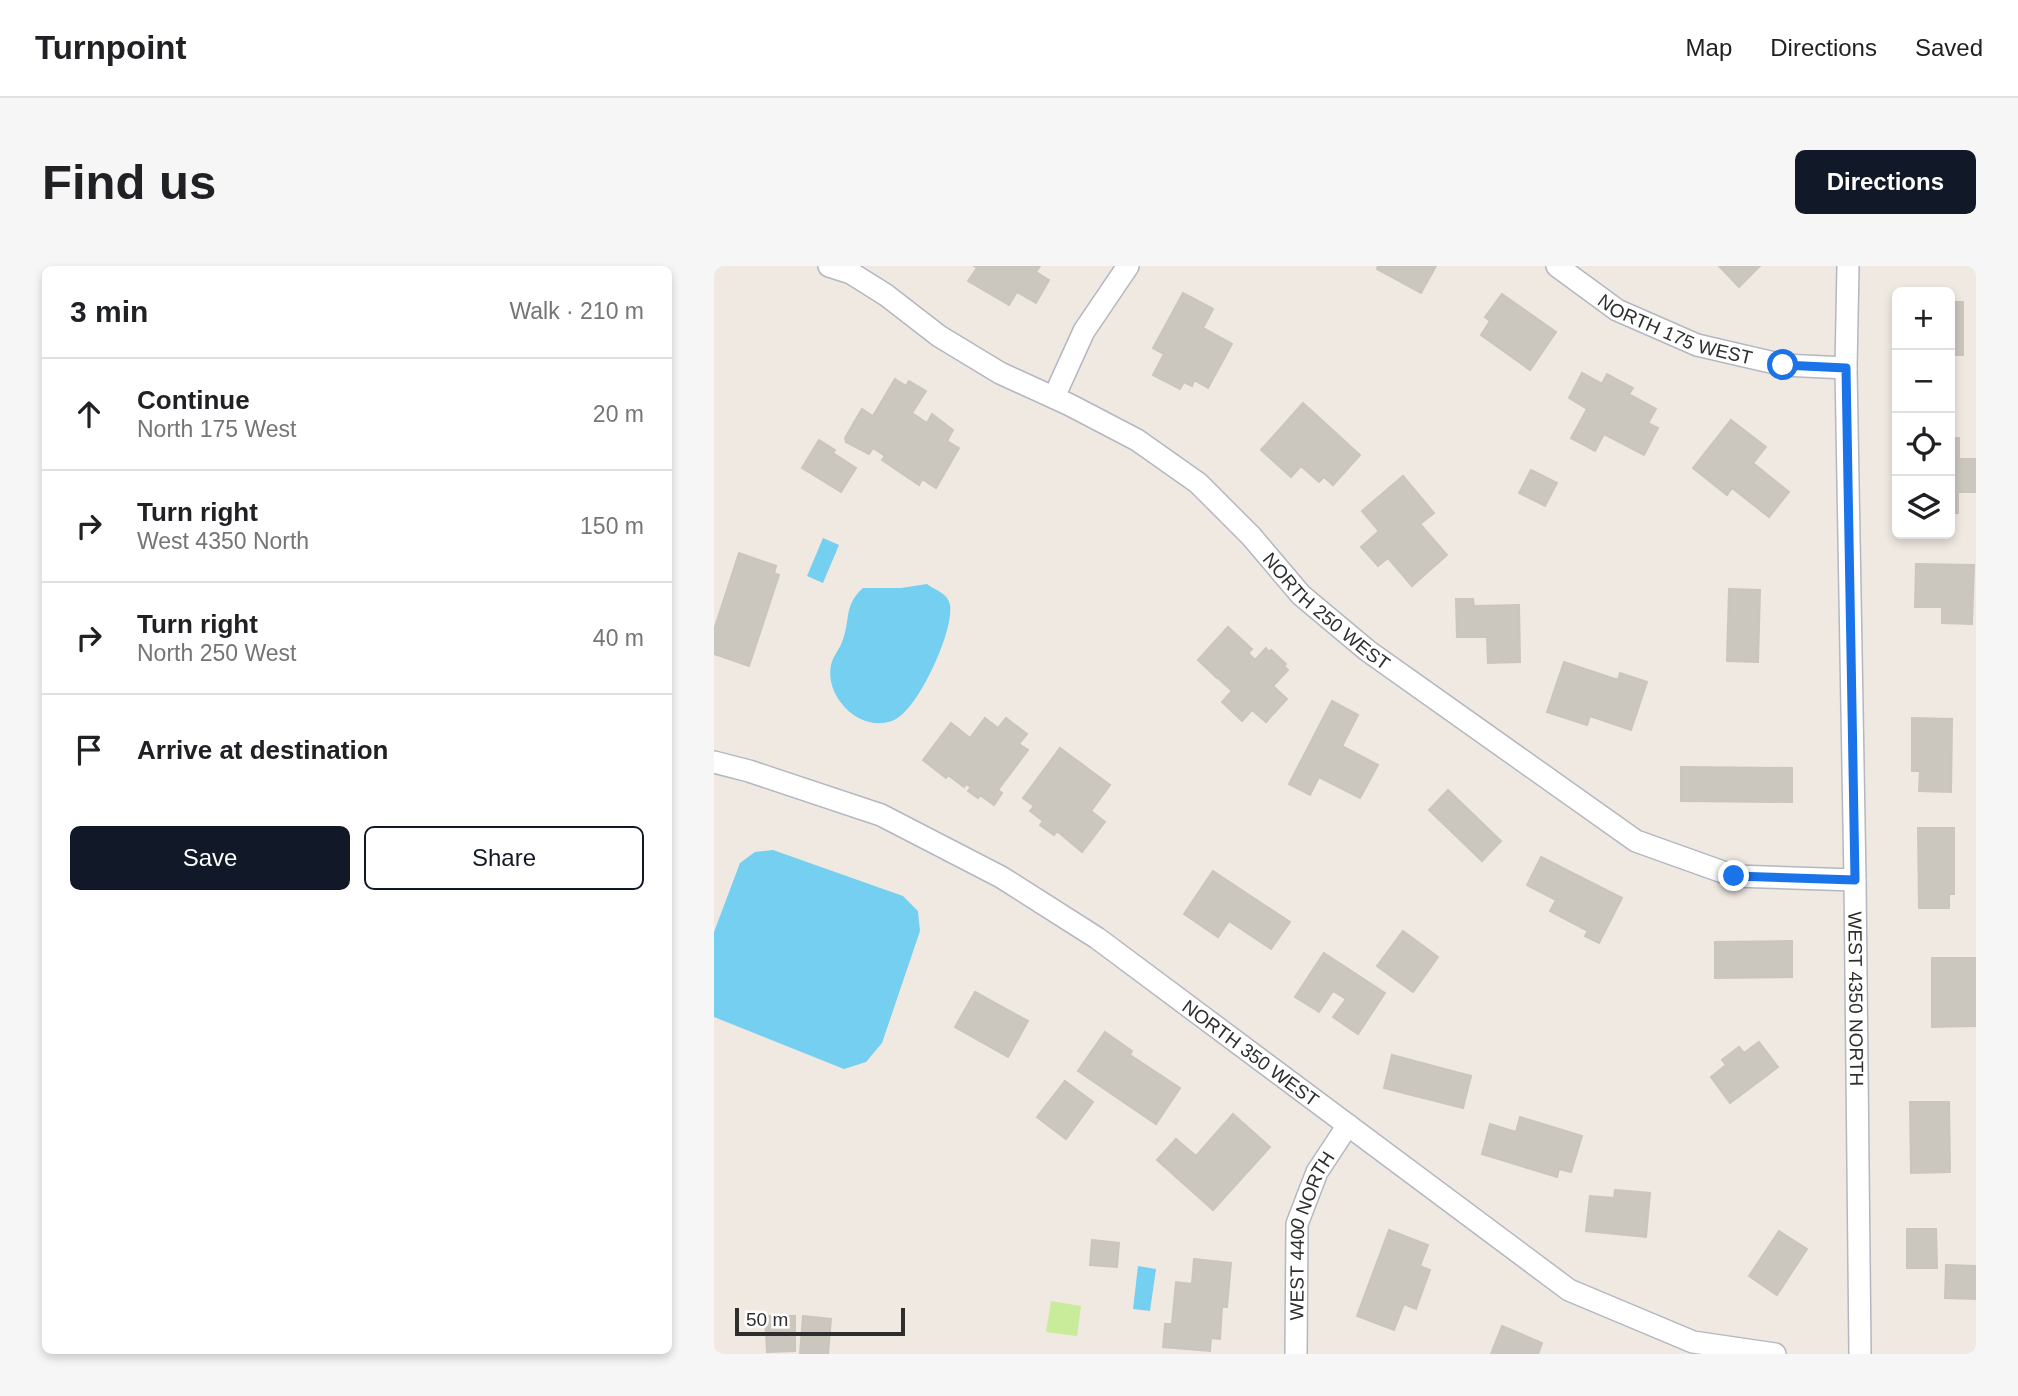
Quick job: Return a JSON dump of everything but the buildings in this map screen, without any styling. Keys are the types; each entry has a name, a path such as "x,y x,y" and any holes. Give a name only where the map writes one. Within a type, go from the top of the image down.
{"street":[{"name":"NORTH 250 WEST","path":"829,266 851,273 886,295 939,336 1000,373 1138,440 1198,482 1251,536 1301,595 1368,651 1636,841 1734,876 1855,880"},
{"path":"1054,397 1084,331 1128,266"},
{"name":"NORTH 175 WEST","path":"1558,266 1618,310 1697,345 1783,365 1846,368"},
{"name":"WEST 4350 NORTH","path":"1848,266 1846,368 1860,1354"},
{"name":"NORTH 350 WEST","path":"714,762 881,815 1001,877 1097,938 1569,1290 1693,1342 1775,1354"},
{"name":"WEST 4400 NORTH","path":"1296,1354 1297,1224 1317,1172 1348,1125"}],"green space":[{"path":"1051,1301 1081,1306 1077,1336 1046,1332"}],"water":[{"path":"823,538 839,545 823,583 807,576"},
{"path":"927,584 949,601 950,617 941,649 924,685 915,700 896,719 883,723 859,718 848,711 840,701 830,677 831,665 845,634 853,601 863,588 901,588"},
{"path":"773,850 903,896 918,911 920,931 882,1043 866,1062 844,1069 714,1017 714,932 740,863 755,852"},
{"path":"1138,1266 1156,1269 1150,1311 1133,1309"}],"route":[{"path":"1734,876 1855,880 1846,368 1783,365"}]}
